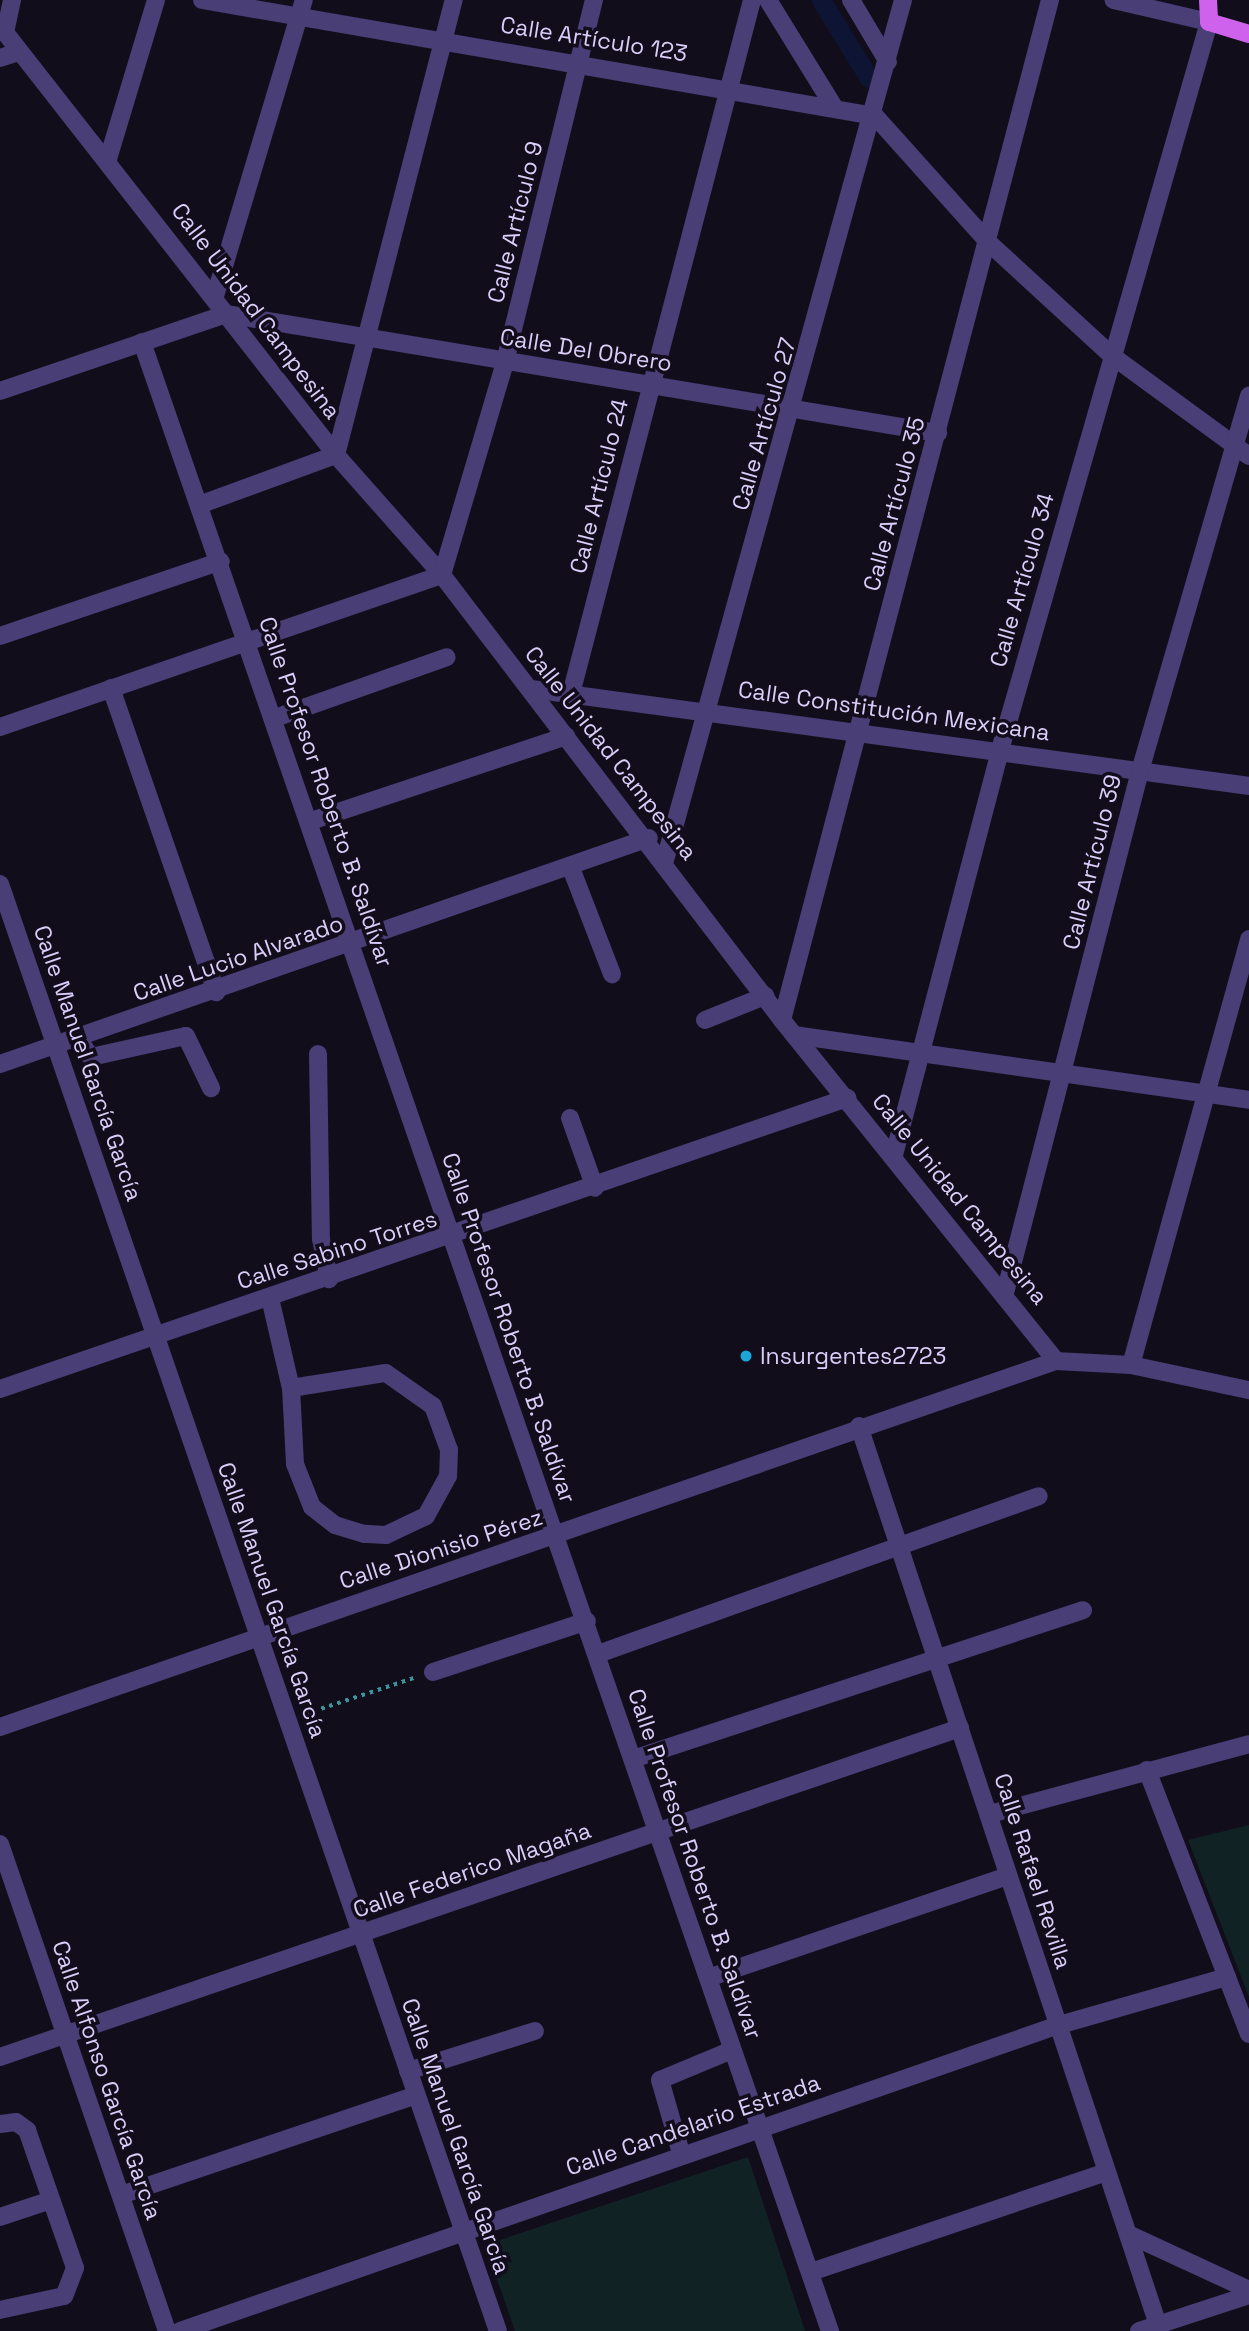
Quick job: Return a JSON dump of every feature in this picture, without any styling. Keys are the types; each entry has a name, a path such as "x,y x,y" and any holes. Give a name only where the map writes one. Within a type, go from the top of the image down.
{"main road":[{"path":"1208,0 1209,22 1242,32"}],"street":[{"path":"3,29 12,0"},
{"path":"108,159 156,0"},
{"name":"Calle Artículo 123","path":"202,0 302,7 444,39 730,87 875,116"},
{"path":"200,505 336,455 363,341 454,0"},
{"name":"Calle Artículo 9","path":"442,575 505,362 594,0"},
{"name":"Calle Artículo 24","path":"571,694 752,0"},
{"path":"768,0 834,107"},
{"path":"851,0 888,62"},
{"name":"Calle Artículo 27","path":"665,860 710,710 875,116 903,0"},
{"name":"Calle Artículo 35","path":"782,1020 1050,0"},
{"path":"1114,0 1209,22"},
{"path":"215,296 302,7"},
{"name":"Calle Artículo 34","path":"894,1155 1000,750 1111,355 1209,22"},
{"name":"Calle Unidad Campesina","path":"3,29 108,159 336,455 442,575 566,736 649,838 782,1020 1005,1293 1056,1361"},
{"path":"0,58 19,52"},
{"path":"875,116 987,241 1111,355 1249,456"},
{"path":"0,391 226,314"},
{"name":"Calle Del Obrero","path":"226,314 363,341 651,384 938,433"},
{"name":"Calle Profesor Roberto B. Saldívar","path":"142,342 354,943 450,1240 587,1621 830,2331"},
{"name":"Calle Artículo 39","path":"1005,1293 1066,1074 1140,771 1232,444 1249,396"},
{"path":"0,636 220,561"},
{"path":"0,727 442,575"},
{"path":"275,718 447,657"},
{"path":"111,688 216,992"},
{"name":"Calle Constitución Mexicana","path":"531,689 860,730 1249,786"},
{"path":"311,821 566,736"},
{"name":"Calle Lucio Alvarado","path":"0,1064 571,869 649,838"},
{"path":"571,869 612,974"},
{"name":"Calle Manuel García García","path":"0,884 498,2331"},
{"path":"1131,1365 1249,939"},
{"path":"705,1020 765,996"},
{"path":"794,1035 1249,1100"},
{"path":"78,1039 91,1057 186,1036 211,1088"},
{"path":"318,1054 321,1239 329,1279"},
{"name":"Calle Sabino Torres","path":"0,1389 155,1335 450,1240 847,1098"},
{"path":"570,1118 595,1188"},
{"path":"270,1298 291,1388 295,1464 312,1507 335,1525 364,1534 386,1535 426,1516 448,1476 449,1450 424,1394 387,1373 370,1372 291,1388"},
{"path":"1056,1361 1131,1365 1249,1390"},
{"name":"Calle Dionisio Pérez","path":"0,1727 258,1636 557,1537 859,1426 1056,1361"},
{"name":"Calle Rafael Revilla","path":"859,1426 895,1543 990,1814 1056,2026 1159,2328"},
{"path":"598,1654 895,1543 1039,1496"},
{"path":"633,1759 1083,1610"},
{"path":"433,1672 587,1621"},
{"name":"Calle Federico Magaña","path":"0,2057 65,2038 960,1728"},
{"path":"990,1814 1249,1744"},
{"path":"1147,1770 1249,2034"},
{"name":"Calle Alfonso García García","path":"0,1844 167,2331"},
{"path":"710,1977 1008,1876"},
{"name":"Calle Candelario Estrada","path":"180,2331 681,2154 1056,2026 1227,1976"},
{"path":"408,2071 535,2031"},
{"path":"681,2154 660,2080 732,2050"},
{"path":"121,2195 416,2095"},
{"path":"0,2124 16,2122 27,2130 75,2282 64,2297 0,2310"},
{"path":"811,2272 1107,2172"},
{"path":"0,2217 51,2200"},
{"path":"1128,2234 1249,2290"},
{"path":"1139,2331 1159,2328 1249,2295"}],"path":[{"path":"287,1720 433,1672"}],"shaded area":[{"path":"1249,1825 1249,1997 1188,1840"},
{"path":"748,2157 805,2331 515,2331 485,2245"}],"waterway":[{"path":"821,0 869,78"}],"place":[{"name":"Insurgentes2723","path":"746,1356"}]}
